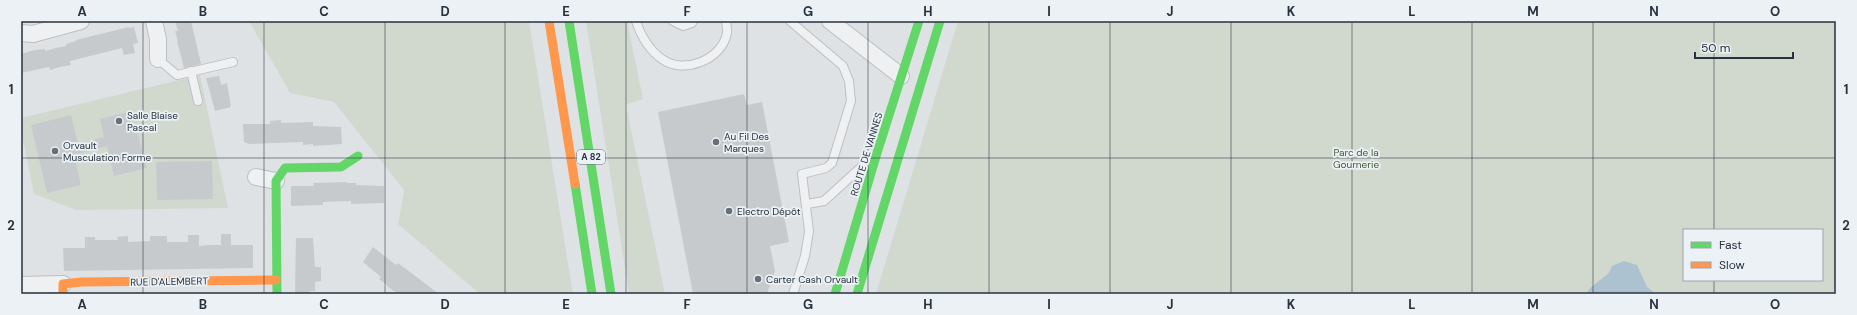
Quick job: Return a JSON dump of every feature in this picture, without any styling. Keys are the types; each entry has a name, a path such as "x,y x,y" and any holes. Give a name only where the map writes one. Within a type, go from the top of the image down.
{"main road":[{"name":"A 82","path":"549,21 592,294"},
{"name":"A 82","path":"568,21 612,294"},
{"name":"ROUTE DE VANNES","path":"835,294 876,154 919,21"},
{"path":"857,294 940,21"},
{"path":"277,294 276,181 285,168 341,168 358,156"},
{"name":"RUE D'ALEMBERT","path":"63,289 276,280"}],"street":[{"path":"21,33 33,34 81,21"},
{"path":"154,21 158,39 158,59"},
{"path":"830,21 901,76"},
{"path":"256,176 276,181"},
{"name":"RUE D'ALEMBERT","path":"21,285 63,289"}],"lane":[{"path":"636,21 641,35 652,50 663,60 679,66 696,63 713,56 721,46 727,33 726,21"},
{"path":"673,21 683,26 692,23 693,21"},
{"path":"790,21 843,66 852,93 851,101 832,163 826,168 802,174 810,231 805,256 793,294"},
{"path":"158,59 177,75 233,62"},
{"path":"191,72 198,101"},
{"path":"807,204 824,201 876,154"}],"green space":[{"path":"249,21 529,21 573,294 480,294 398,224 404,190 334,102 290,93"},
{"path":"586,21 627,21 643,99 626,105 665,294 629,294"},
{"name":"Parc de la Gournerie","path":"958,21 1836,21 1836,294 876,294"},
{"path":"200,75 228,208 76,210 34,194 21,131 21,118"}],"water":[{"path":"1624,261 1637,265 1647,287 1656,294 1586,294 1590,288 1609,273 1612,266"}],"building":[{"path":"175,21 191,21 201,64 184,68 175,31 178,31"},
{"path":"134,27 138,43 133,44 135,53 124,55 122,48 70,61 71,65 50,70 49,67 21,73 21,54 34,50 45,49 45,51 66,46 66,44 76,40"},
{"path":"219,76 221,85 227,83 231,107 215,111 206,78"},
{"path":"744,94 747,105 762,102 789,242 770,246 775,271 767,294 693,294 658,112"},
{"path":"128,112 132,129 136,128 147,168 114,176 107,146 74,155 81,185 47,193 31,125 71,115 78,144 104,137 100,119"},
{"path":"281,120 281,123 313,122 313,126 341,127 342,144 313,146 313,144 303,145 303,142 249,144 244,142 243,124 270,124 270,121"},
{"path":"212,161 213,199 157,200 156,162"},
{"path":"313,183 356,183 356,185 384,186 384,203 351,204 351,201 323,202 323,205 291,206 291,186 314,186"},
{"path":"221,234 231,234 231,245 253,245 253,268 64,271 63,248 85,248 85,237 95,237 95,240 118,240 117,237 128,236 128,242 150,241 150,236 167,236 167,242 188,242 188,235 199,235 199,246 221,245"},
{"path":"296,238 313,238 315,267 321,267 321,281 315,282 315,291 310,291 310,294 295,294"},
{"path":"373,247 396,265 398,263 439,294 398,294 379,279 381,277 363,262"}],"traffic: fast":[{"path":"569,21 611,294"},
{"path":"835,294 877,153 919,21"},
{"path":"857,294 940,21"},
{"path":"277,294 276,181 285,168 341,167 358,156"},
{"path":"575,184 592,294"}],"traffic: slow":[{"path":"549,21 575,184"},
{"path":"63,294 63,284 81,282 276,280"}],"place":[{"name":"Salle Blaise Pascal","path":"119,121"},
{"name":"Au Fil Des Marques","path":"716,142"},
{"name":"Orvault Musculation Forme","path":"55,151"},
{"name":"Electro Dépôt","path":"729,211"},
{"name":"Carter Cash Orvault","path":"758,279"}]}
